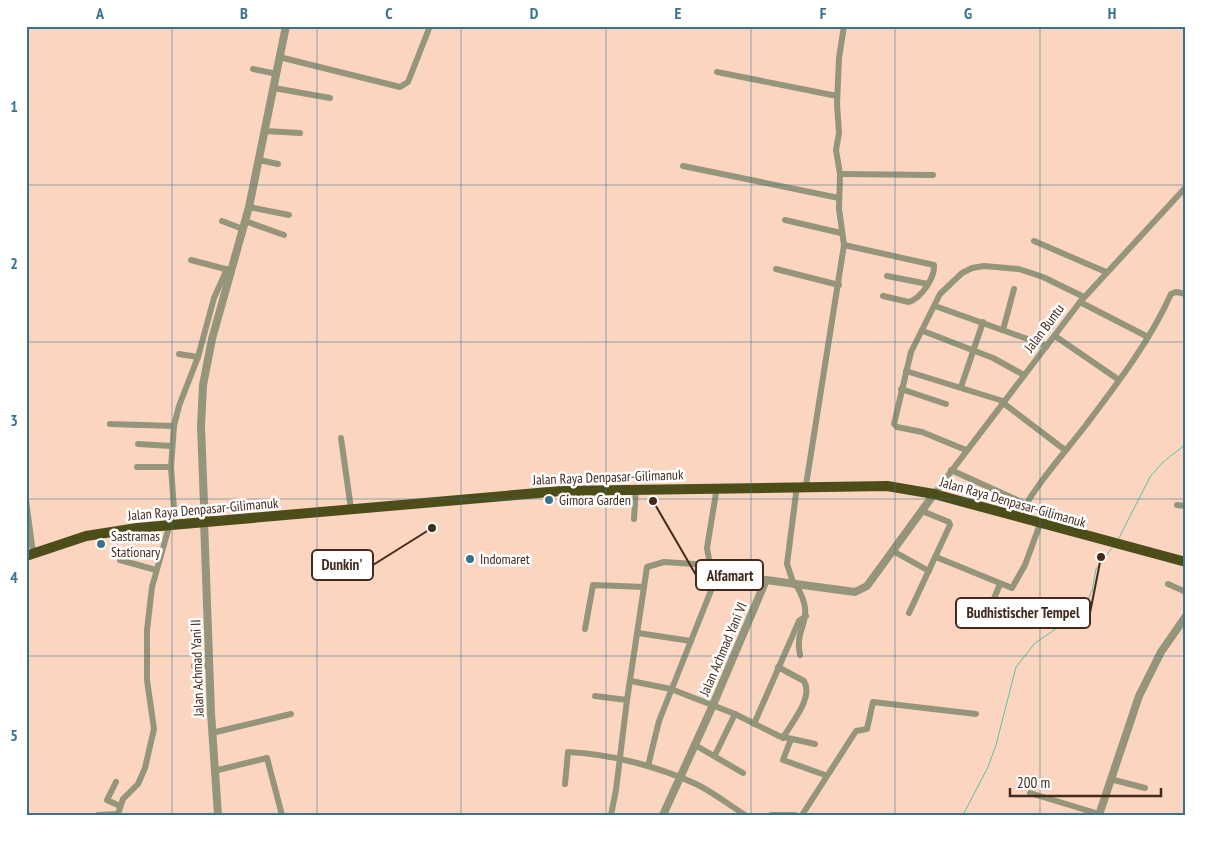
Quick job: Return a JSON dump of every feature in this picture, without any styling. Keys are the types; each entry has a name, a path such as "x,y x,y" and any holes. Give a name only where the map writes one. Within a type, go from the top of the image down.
{"highway":[{"name":"Jalan Raya Denpasar-Gilimanuk","path":"30,554 86,536 203,521 552,491 801,485 886,486 934,494 1120,546 1186,562"}],"street":[{"path":"203,521 203,385 229,270 249,207 286,26"},
{"path":"279,57 384,85 403,86 408,82 430,26"},
{"path":"800,655 799,641 804,617 803,596 792,585 787,564 839,285 844,246 841,233 839,198 840,174 836,150 840,133 837,96 839,58 844,26"},
{"path":"253,69 276,74"},
{"path":"717,72 837,96"},
{"path":"274,88 330,98"},
{"path":"265,130 300,133"},
{"path":"259,160 278,164"},
{"path":"683,166 839,198"},
{"path":"840,174 933,175"},
{"name":"Jalan Buntu","path":"934,494 1082,299 1156,222 1186,187"},
{"path":"249,207 289,215"},
{"path":"785,220 841,233"},
{"path":"222,221 284,235"},
{"path":"1034,241 1106,272"},
{"path":"844,246 932,264 934,268 928,284 911,302 883,296"},
{"path":"190,260 229,270"},
{"path":"966,450 922,432 895,426 911,352 940,294 962,273 972,268 984,266 1029,272 1082,299 1148,337"},
{"path":"776,269 839,285"},
{"path":"98,815 118,814 125,797 138,784 145,768 153,734 147,680 147,630 156,570 171,526 175,500 171,467 171,446 174,426 179,406 198,357 218,288 229,270"},
{"path":"887,276 928,284"},
{"path":"1003,330 1014,289"},
{"path":"1018,518 1044,475 1119,380 1148,337 1171,294 1176,292 1186,294"},
{"path":"934,306 1047,346"},
{"path":"961,387 983,322"},
{"path":"205,330 214,333"},
{"path":"923,331 993,358 1024,375"},
{"path":"1055,336 1119,380"},
{"path":"179,354 198,357"},
{"path":"906,371 961,387 1002,402 1065,450"},
{"path":"902,389 946,404"},
{"path":"110,424 174,426"},
{"path":"341,438 351,509"},
{"path":"138,444 171,446"},
{"path":"137,467 171,467"},
{"path":"951,470 1026,504"},
{"path":"710,566 707,548 717,487"},
{"path":"634,519 636,488"},
{"path":"610,815 616,790 626,700 631,681 647,567 654,563 710,566 792,585 855,592 862,590 934,494"},
{"path":"26,500 32,546 30,554"},
{"path":"203,521 204,504"},
{"path":"1176,505 1186,506"},
{"path":"910,613 950,524 922,511"},
{"name":"Jalan Achmad Yani II","path":"203,521 212,733 218,815"},
{"path":"936,557 1010,588 1014,586 1040,524"},
{"path":"893,551 929,571"},
{"path":"120,560 156,570"},
{"path":"648,766 659,721 720,568"},
{"name":"Jalan Achmad Yani VI","path":"663,815 714,705 766,580"},
{"path":"984,623 1000,584"},
{"path":"1168,584 1186,592"},
{"path":"585,629 593,585 644,587"},
{"path":"1030,793 1099,814 1129,720 1149,672 1186,616"},
{"path":"754,724 778,667 804,617"},
{"path":"638,633 691,641"},
{"path":"194,666 210,666"},
{"path":"778,667 804,681 807,689 801,706 783,738"},
{"path":"631,681 671,689 735,714 783,738 816,744"},
{"path":"595,696 626,700"},
{"path":"802,815 856,731 867,729 873,702 976,714"},
{"path":"212,733 291,714"},
{"path":"715,755 735,714"},
{"path":"791,739 784,760 826,776"},
{"path":"695,745 743,773"},
{"path":"566,784 568,752 619,759 648,766 697,784 745,815"},
{"path":"214,771 267,758 282,815"},
{"path":"1110,779 1144,788"},
{"path":"116,782 107,800 120,806"},
{"path":"770,815 795,815"}],"waterway":[{"path":"1119,538 1150,477 1162,463 1186,444"},
{"path":"963,815 988,767 996,745 1016,667 1035,643 1082,611 1092,591 1096,569 1112,548"}],"place":[{"name":"Gimora Garden","path":"549,500"},
{"name":"Alfamart","path":"653,501"},
{"name":"Dunkin'","path":"432,528"},
{"name":"Sastramas Stationary","path":"101,544"},
{"name":"Budhistischer Tempel","path":"1101,557"},
{"name":"Indomaret","path":"470,559"}]}
